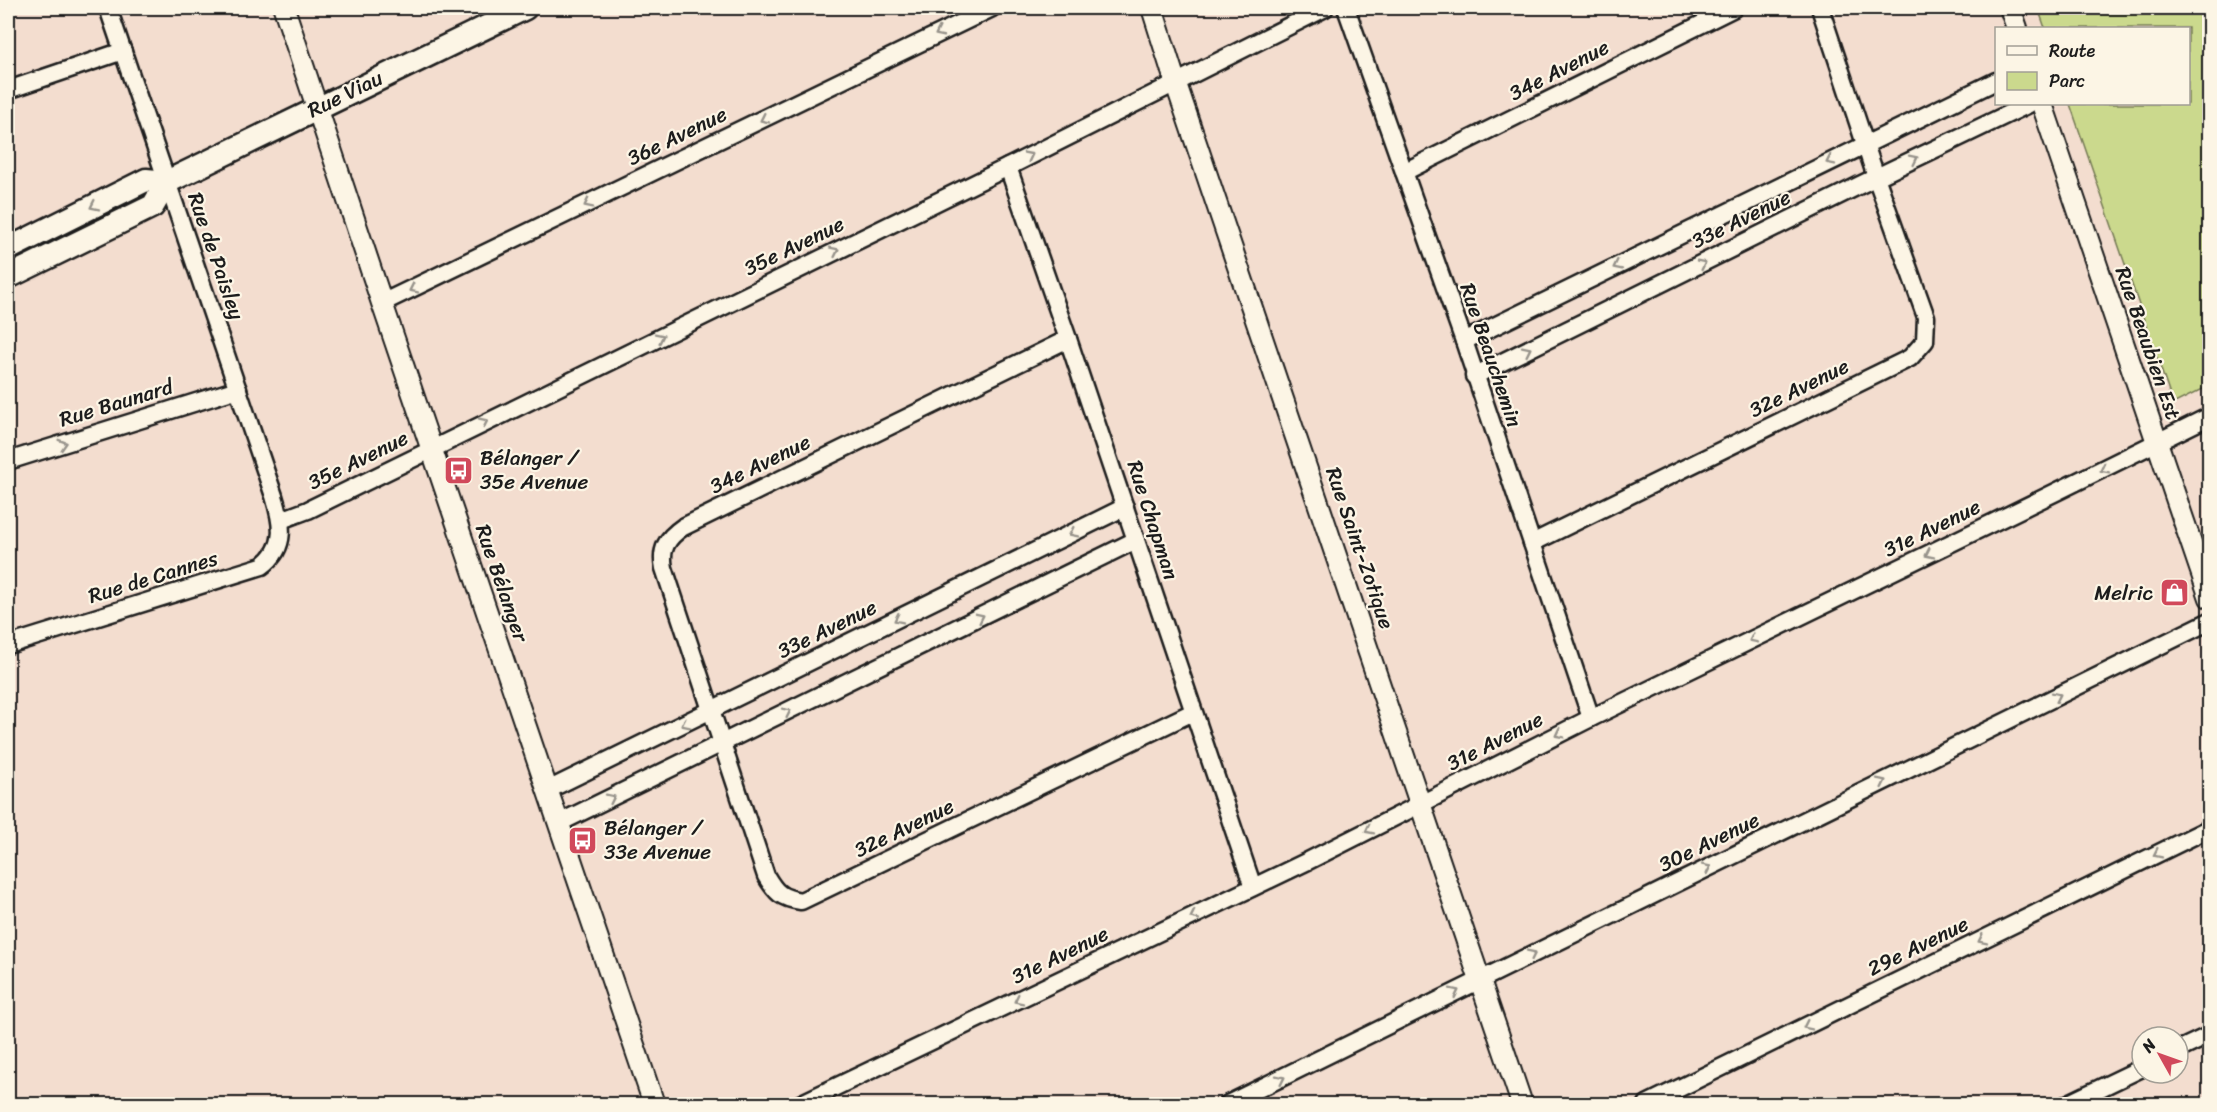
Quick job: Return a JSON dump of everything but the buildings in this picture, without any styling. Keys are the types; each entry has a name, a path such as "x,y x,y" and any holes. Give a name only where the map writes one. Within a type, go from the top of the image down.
{"main road":[{"name":"Rue Viau","path":"167,182 317,107 525,8"},
{"path":"8,249 146,180 167,182 153,206 8,277"}],"street":[{"name":"Rue de Paisley","path":"108,8 281,520"},
{"name":"Rue Bélanger","path":"284,8 654,1104"},
{"name":"36e Avenue","path":"382,303 992,8"},
{"name":"Rue Saint-Zotique","path":"1152,8 1522,1104"},
{"name":"35e Avenue","path":"281,520 308,510 1008,167 1175,81 1325,8"},
{"name":"Rue Beauchemin","path":"1346,8 1464,341 1591,718"},
{"name":"34e Avenue","path":"1404,172 1734,8"},
{"path":"1820,8 1876,177"},
{"path":"2010,8 2017,27"},
{"path":"8,90 123,51"},
{"name":"33e Avenue","path":"1464,341 1995,81"},
{"name":"33e Avenue","path":"1474,376 2027,105"},
{"name":"Rue Beaubien Est","path":"2042,105 2210,598"},
{"name":"Rue Chapman","path":"1008,167 1253,887"},
{"name":"32e Avenue","path":"1532,543 1910,358 1925,341 1926,317 1876,177"},
{"name":"34e Avenue","path":"721,745 664,568 661,555 672,534 1068,339"},
{"name":"Rue Baunard","path":"8,461 238,388"},
{"name":"31e Avenue","path":"800,1104 1253,887 1591,718 2210,416"},
{"name":"33e Avenue","path":"548,790 1125,507"},
{"name":"Rue de Cannes","path":"8,645 262,566 268,562 276,549 281,536 281,520"},
{"path":"559,823 1136,540"},
{"name":"30e Avenue","path":"1228,1104 2210,621"},
{"name":"32e Avenue","path":"721,745 766,876 774,890 786,899 801,901 1193,712"},
{"name":"29e Avenue","path":"1647,1104 2210,828"},
{"path":"2190,1044 2210,1035"},
{"path":"2067,1104 2130,1074"}],"green space":[{"path":"2038,8 2209,8 2209,386 2173,404 2070,105 2190,105 2190,27 2045,27"}],"place":[{"name":"Bélanger / 35e Avenue","path":"459,470"},
{"name":"Melric","path":"2174,593"},
{"name":"Bélanger / 33e Avenue","path":"583,840"}]}
